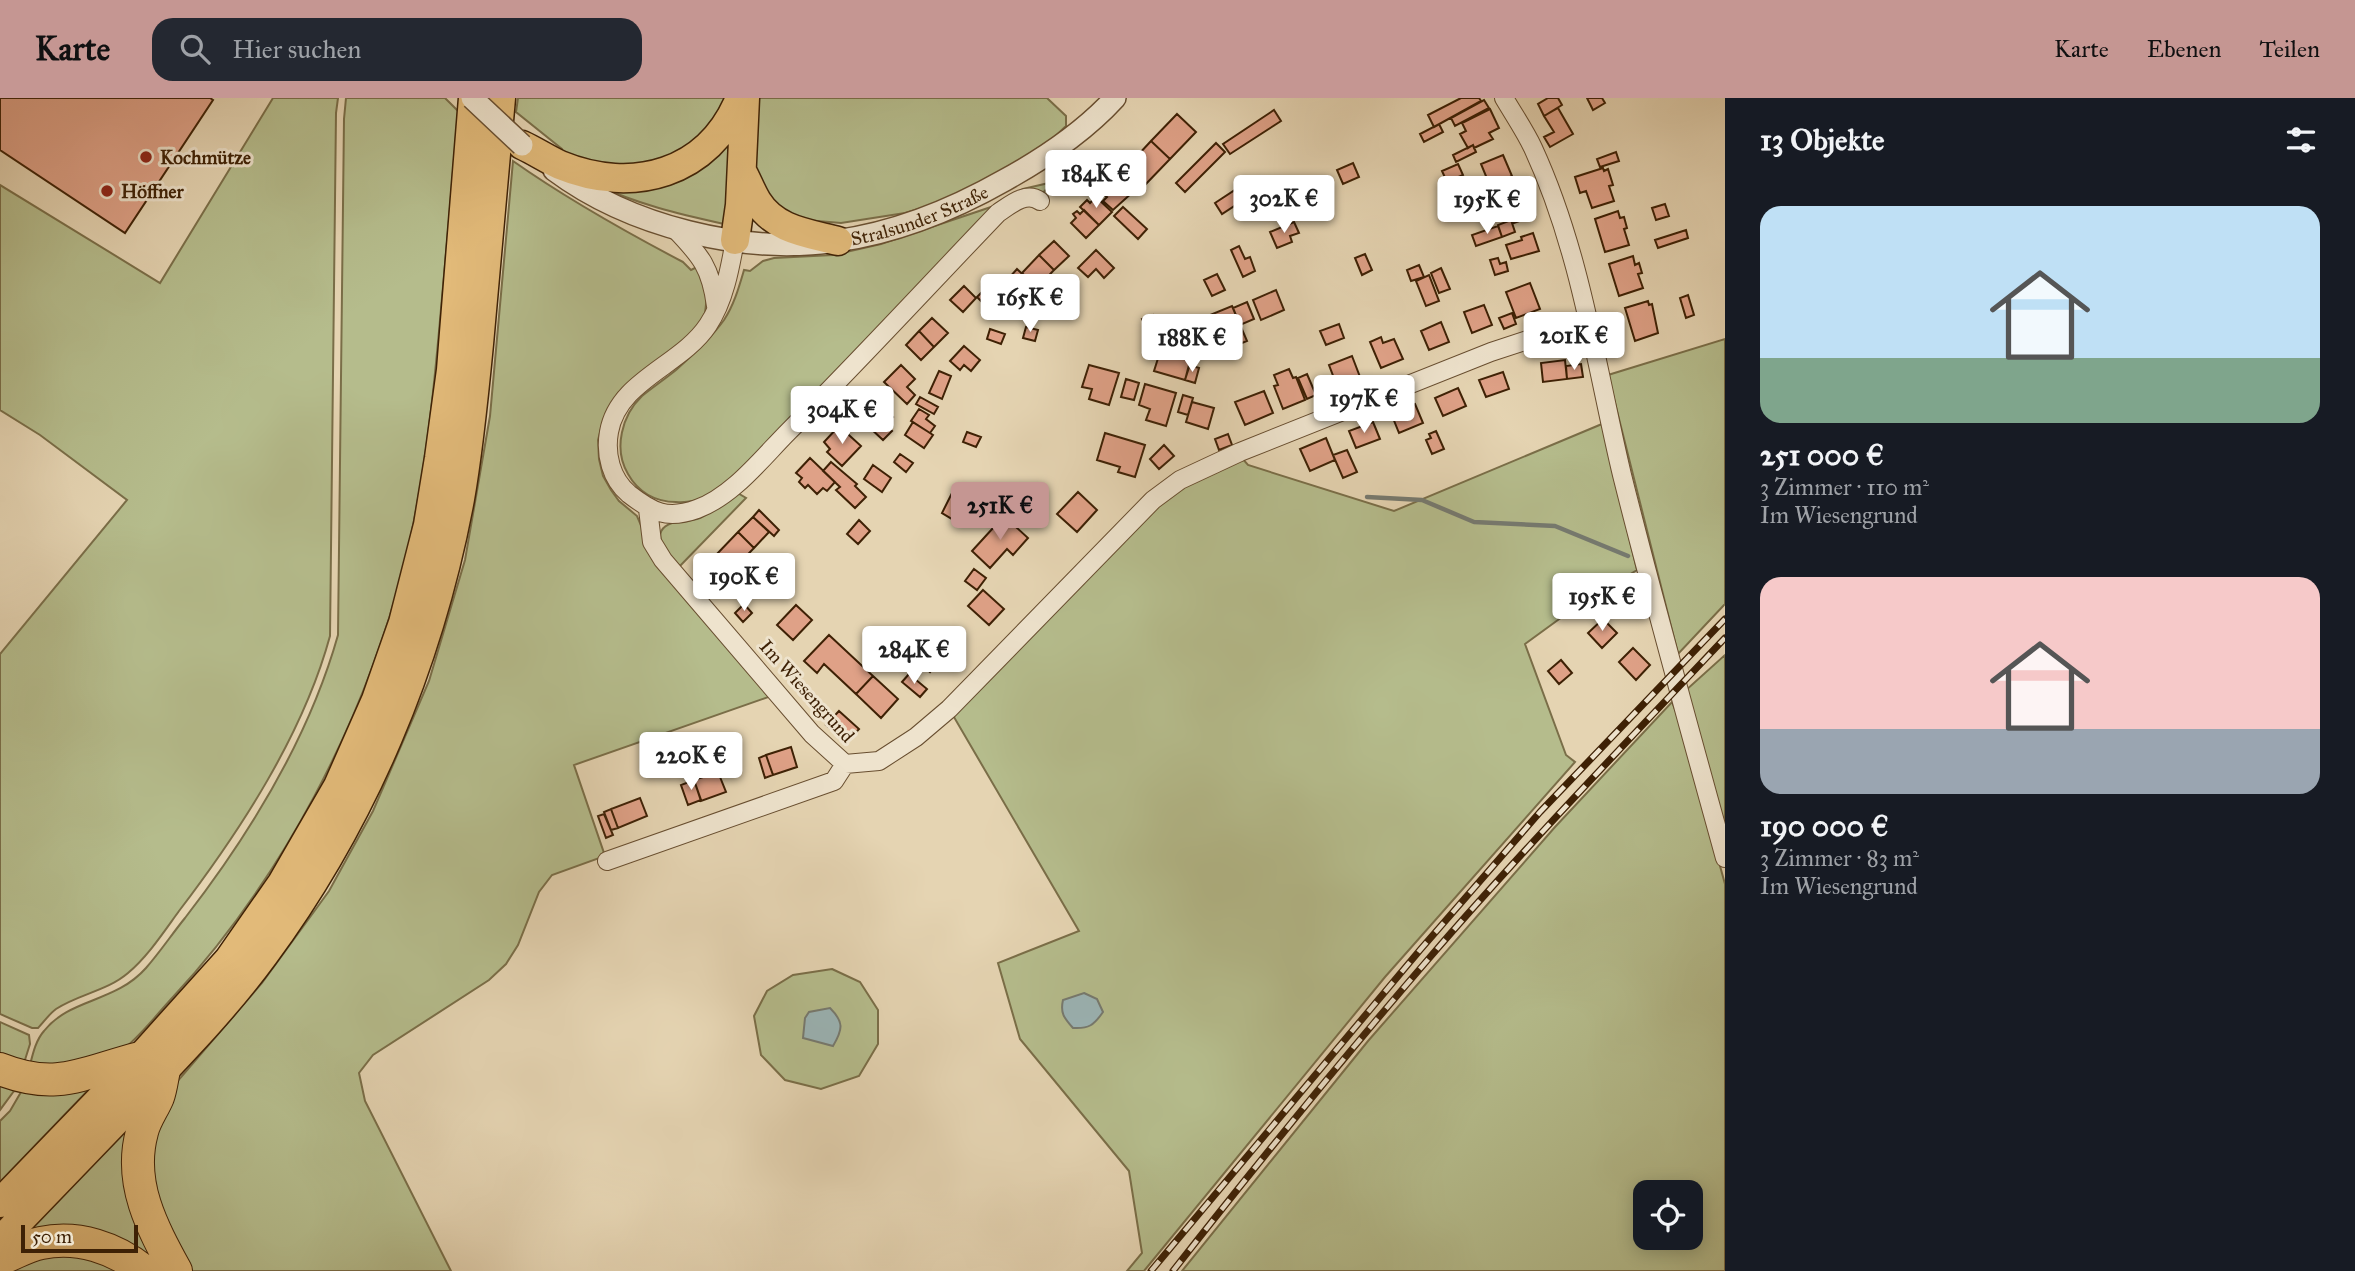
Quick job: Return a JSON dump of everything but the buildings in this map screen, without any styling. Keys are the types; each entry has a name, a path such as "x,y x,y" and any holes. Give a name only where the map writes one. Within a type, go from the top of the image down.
{"highway":[{"path":"0,1241 152,1064 282,883 341,779 376,700 403,623 428,525 437,471 451,370 472,98"},
{"path":"0,1203 152,1064 217,1013 255,966 298,905 359,801 382,754 407,693 429,626 446,566 460,497 473,404 501,98"},
{"path":"522,145 560,169 631,178 653,176 672,170 705,149 742,98"},
{"path":"735,240 742,171 742,98"},
{"path":"742,171 756,200 784,227 838,241"},
{"path":"0,1069 27,1078 55,1081 152,1064"},
{"path":"152,1064 158,1096 142,1131 138,1152 138,1177 148,1217 176,1271"},
{"path":"0,1259 41,1242 66,1241 106,1248 130,1260 144,1271"}],"street":[{"path":"472,98 522,145"},
{"name":"Stralsunder Straße","path":"560,169 587,192 623,210 675,229 735,240 795,244 838,241 899,226 983,192 1036,163 1082,129 1115,98"},
{"path":"1504,98 1532,146 1563,227 1589,320 1609,421 1645,567 1725,858"},
{"name":"Stralsunder Straße","path":"648,509 671,515 682,513 698,509 729,490 998,213 1030,196 1040,201"},
{"name":"Stralsunder Straße","path":"675,229 699,254 709,272 716,309"},
{"path":"648,509 617,480 607,449 609,429 625,398 694,342 707,326 726,282 735,240"},
{"name":"Im Wiesengrund","path":"648,509 652,542 663,560 812,734 845,764 879,761 916,737 959,699 1153,500 1180,480 1240,452 1491,352 1589,320"},
{"name":"Im Wiesengrund","path":"607,861 834,781 845,764"}],"green space":[{"path":"273,98 338,98 330,636 304,709 267,781 225,848 155,944 120,979 65,1004 53,1011 38,1028 32,1028 0,1014 0,654 127,500 40,435 0,410 0,185 160,283"},
{"path":"346,98 445,98 458,111 436,360 422,478 411,537 387,624 342,740 315,795 250,901 213,951 173,997 126,1047 97,1065 65,1073 49,1073 32,1072 0,1063 0,1022 29,1035 30,1044 24,1063 30,1065 39,1038 55,1020 121,988 146,968 209,886 254,819 294,748 326,673 338,635"},
{"path":"518,98 730,98 727,108 672,162 588,167 562,152 562,149 516,112"},
{"path":"758,98 1047,98 1066,116 1066,126 1045,146 1020,162 942,202 905,213 841,223 794,219 776,212 753,168"},
{"path":"737,119 724,224 642,203 595,184 634,186"},
{"path":"513,161 596,214 683,262 691,270 697,267 707,296 705,313 697,330 618,393 603,421 598,440 599,459 603,476 611,490 619,501 637,516 655,558 774,695 574,765 605,856 552,875 539,892 518,945 506,964 489,980 373,1055 359,1073 365,1101 451,1271 184,1271 144,1176 163,1098 262,983 329,891 373,811 429,681 465,560 490,416"},
{"path":"1053,182 1040,196 1026,192 727,484 700,499 668,502 642,491 632,480 621,454 622,433 629,413 642,396 672,373 719,327 728,314 744,270 750,271 763,261 774,258 833,255 881,244 991,207 1023,189"},
{"path":"1725,339 1725,604 1678,654 1608,375"},
{"path":"1602,424 1637,570 1573,609 1525,644 1566,755 1575,762 1385,977 1144,1271 1127,1271 1142,1253 1129,1171 1020,1039 998,963 1079,931 951,712 1155,504 1183,485 1241,457 1248,465 1394,511"},
{"path":"736,492 746,498 679,567 662,544 660,538 664,527 700,518"},
{"path":"1725,655 1725,835 1685,691"},
{"path":"1672,702 1725,884 1725,1271 1182,1271 1368,1041 1555,827"},
{"path":"832,969 860,982 878,1010 878,1044 859,1076 821,1089 785,1080 761,1055 754,1016 767,991 793,975"},
{"path":"0,1076 95,1083 0,1182 0,1121 10,1111 21,1092 14,1091 0,1110"},
{"path":"134,1121 169,1271 14,1245"},
{"path":"51,1247 137,1271 0,1271"}],"water":[{"path":"1084,993 1097,999 1103,1012 1091,1025 1073,1028 1064,1015 1063,1000"},
{"path":"830,1008 840,1022 839,1035 833,1046 803,1038 805,1018 809,1012"}],"waterway":[{"path":"1367,497 1422,500 1474,522 1555,526 1628,556"}],"railway":[{"path":"1151,1271 1420,950 1540,812 1725,619"},
{"path":"1173,1271 1300,1112 1431,956 1539,835 1725,638"}],"place":[{"name":"Kochmütze","path":"146,157"},
{"name":"Höffner","path":"107,191"}]}
